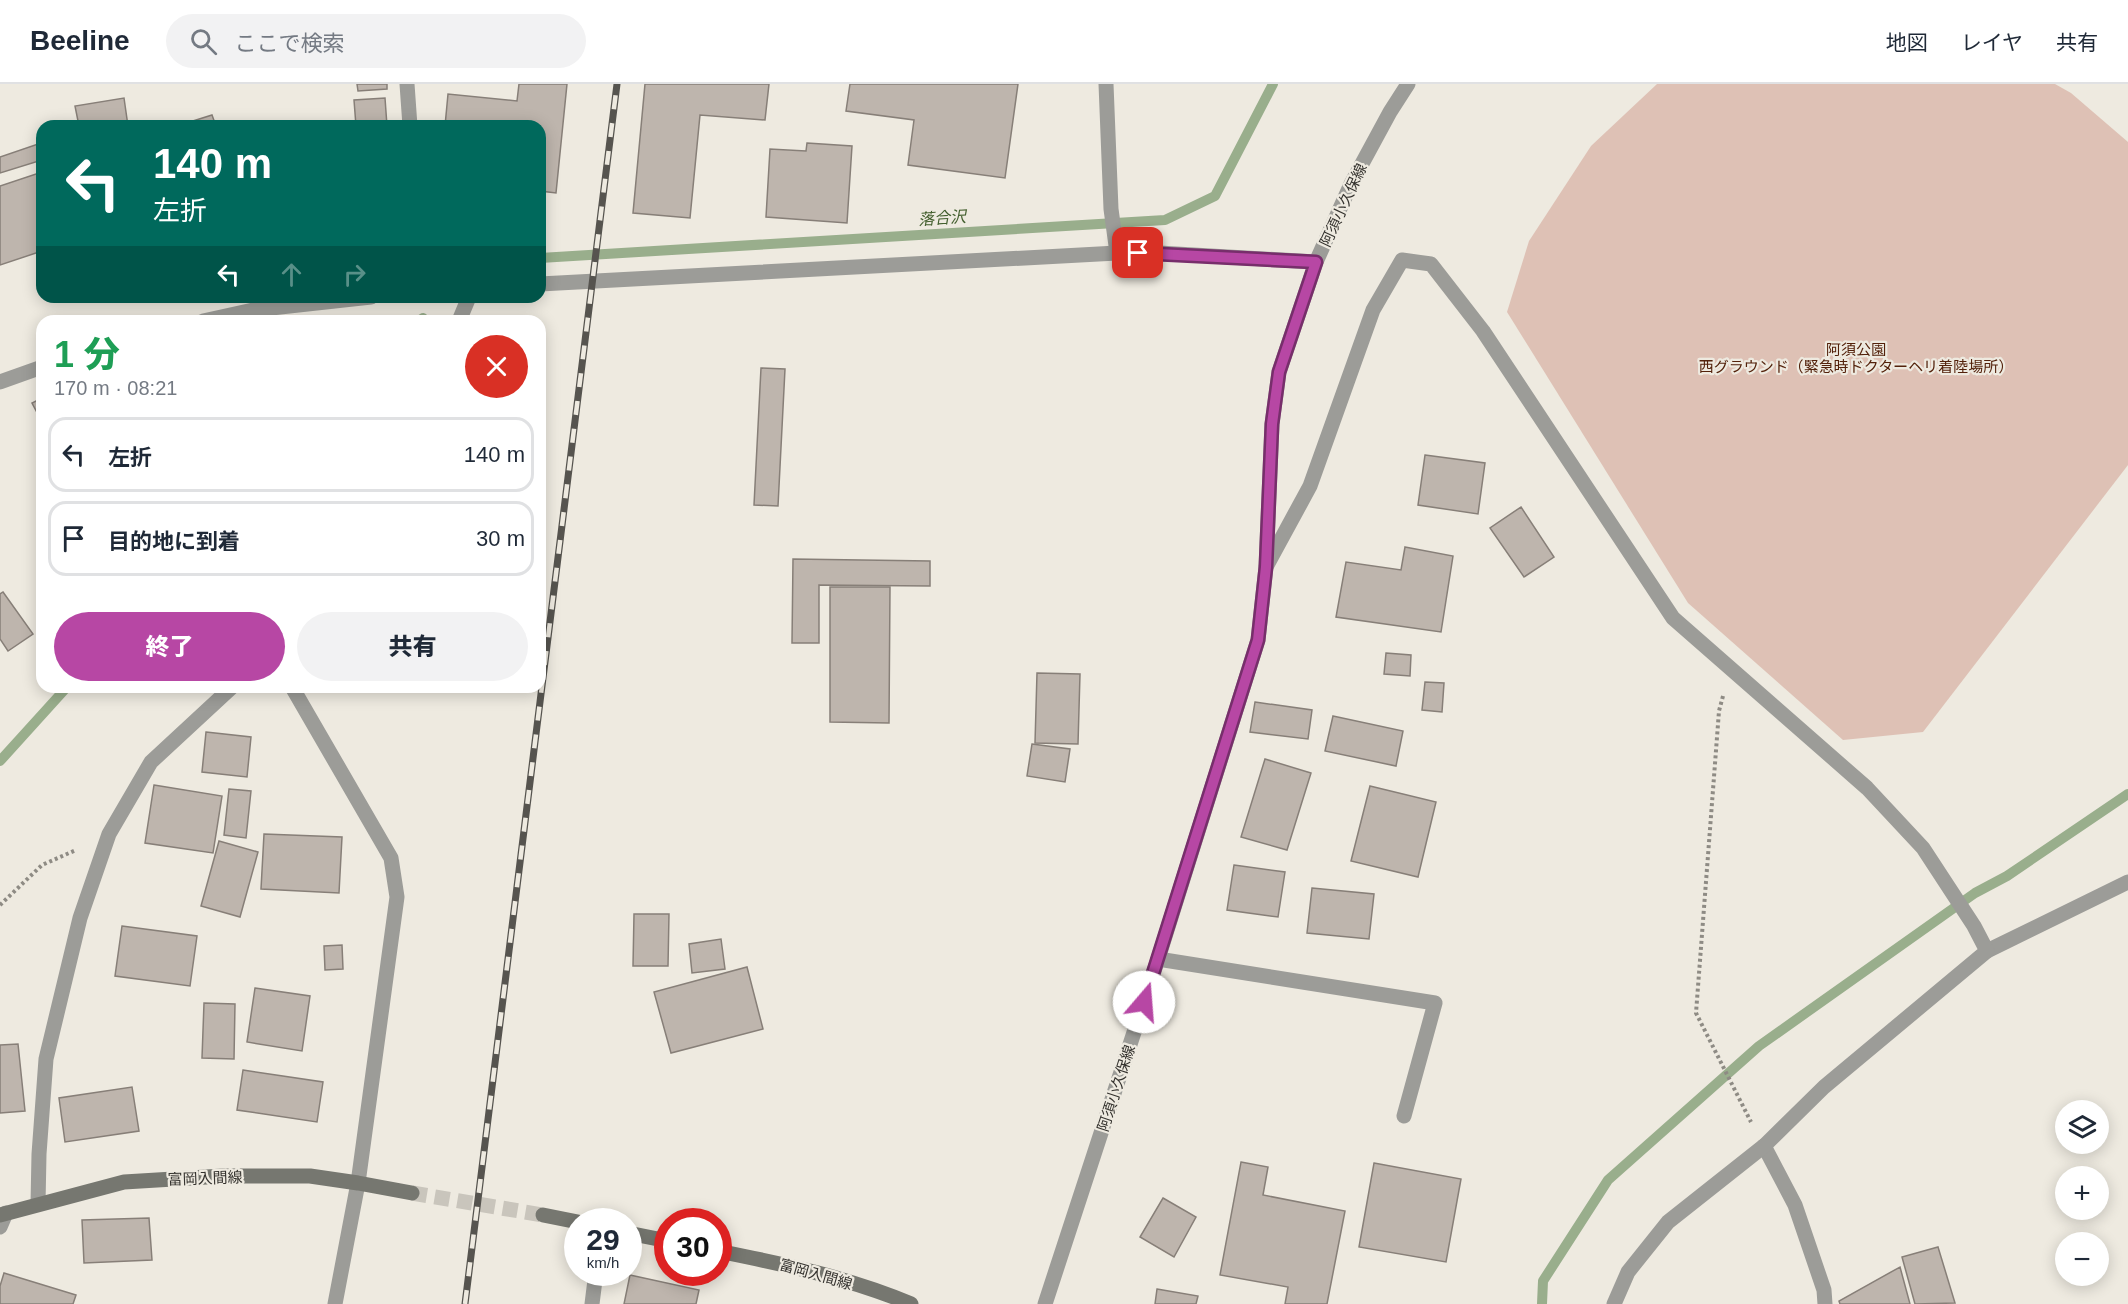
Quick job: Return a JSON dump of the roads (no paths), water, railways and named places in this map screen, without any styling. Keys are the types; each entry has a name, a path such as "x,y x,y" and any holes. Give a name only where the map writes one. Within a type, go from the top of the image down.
{"main road":[{"name":"富岡入間線","path":"2,1218 38,1204 124,1182 223,1176 310,1176 412,1193"},
{"path":"543,1215 564,1219"},
{"name":"富岡入間線","path":"732,1254 779,1263 888,1294 910,1304"}],"street":[{"path":"407,84 410,120"},
{"path":"1106,84 1111,208 1116,247"},
{"name":"阿須小久保線","path":"1045,1304 1158,958 1258,640 1266,567 1272,424 1279,372 1316,262 1351,184 1408,84"},
{"path":"546,284 1116,247 1159,253 1316,262"},
{"path":"1266,567 1310,486 1373,310 1402,260 1431,264 1483,331 1673,618 1868,788 1923,848 1974,926 1987,951"},
{"path":"230,315 253,310 317,303"},
{"path":"0,382 36,369"},
{"path":"38,1204 46,1059 80,918 109,834 151,762 226,693"},
{"path":"295,693 391,858 397,897 358,1183 335,1304"},
{"path":"1614,1304 1628,1272 1668,1222 1764,1146 1824,1087 1987,951 2128,882"},
{"path":"1158,958 1435,1003 1404,1116"},
{"path":"1764,1146 1795,1205 1824,1290 1825,1304"},
{"path":"592,1304 594,1286"}],"waterway":[{"name":"落合沢","path":"546,258 1165,220 1215,196 1273,84"},
{"name":"落合沢","path":"0,761 62,693"},
{"path":"1542,1304 1543,1281 1608,1180 1759,1046 1975,893 2007,876 2128,794"}],"tunnel":[{"path":"412,1193 543,1215"}],"railway":[{"path":"546,654 617,84"},
{"path":"465,1304 541,693"}],"park label":[{"name":"阿須公園 西グラウンド（緊急時ドクターヘリ着陸場所）","path":"1856,358"}]}
